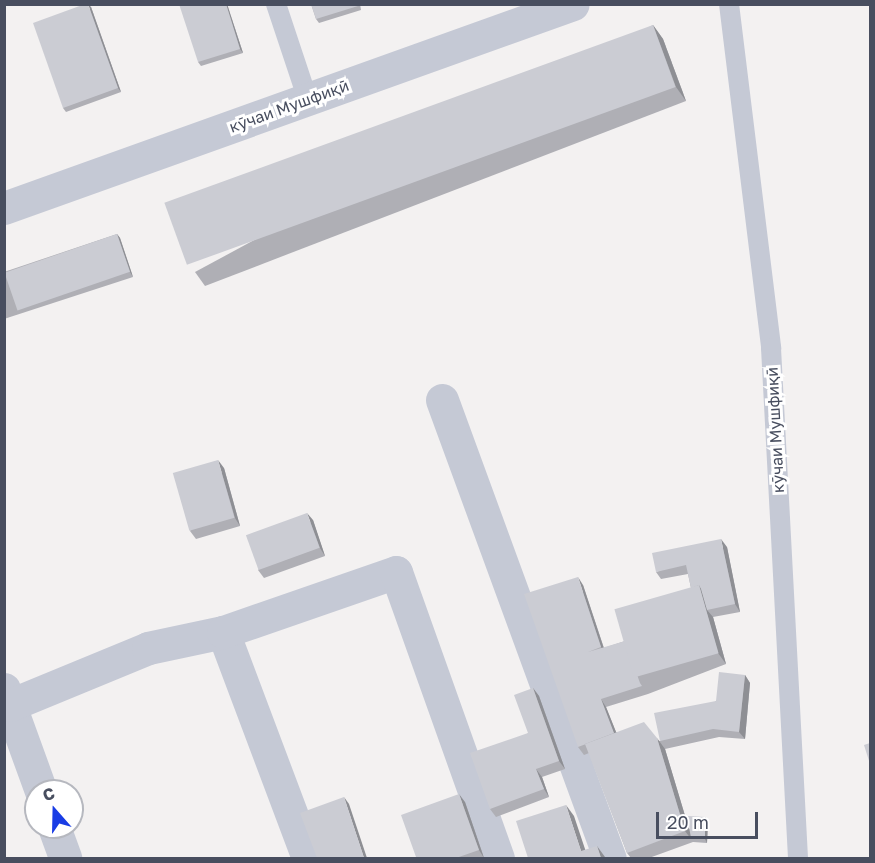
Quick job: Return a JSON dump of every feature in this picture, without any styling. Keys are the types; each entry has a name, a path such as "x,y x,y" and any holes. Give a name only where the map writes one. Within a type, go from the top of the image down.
{"street":[{"name":"кӯчаи Мушфиқӣ","path":"4,208 573,4"},
{"path":"442,400 610,858"},
{"path":"37,779 8,697 148,648 223,632 396,572 498,858"},
{"path":"223,632 308,858"},
{"path":"58,839 65,858"}],"lane":[{"path":"276,4 308,100"},
{"name":"кӯчаи Мушфиқӣ","path":"729,4 771,348 798,858"}],"building":[{"path":"88,4 118,88 63,108 33,23"},
{"path":"179,4 226,4 240,49 198,62"},
{"path":"311,4 358,4 358,6 316,19"},
{"path":"653,25 676,87 187,265 164,203"},
{"path":"117,234 130,272 18,311 4,273"},
{"path":"218,460 235,518 189,531 173,473"},
{"path":"307,513 320,548 259,570 246,535"},
{"path":"721,539 735,604 707,610 699,585 691,588 686,565 656,572 652,553"},
{"path":"578,577 601,647 588,652 625,641 642,686 601,699 614,733 578,747 524,594"},
{"path":"699,585 719,653 634,678 614,609"},
{"path":"719,672 745,675 739,732 713,729 660,741 654,713 716,701"},
{"path":"533,688 559,761 536,769 544,789 490,809 470,753 528,733 514,695"},
{"path":"644,722 657,738 685,831 627,853 585,744"},
{"path":"870,743 870,764 864,745"},
{"path":"459,794 479,850 456,858 410,858 416,857 401,815"},
{"path":"344,797 364,858 317,858 300,813"},
{"path":"566,805 581,851 597,846 601,858 528,858 516,821"},
{"path":"688,816 705,817 705,839 691,839"}]}
